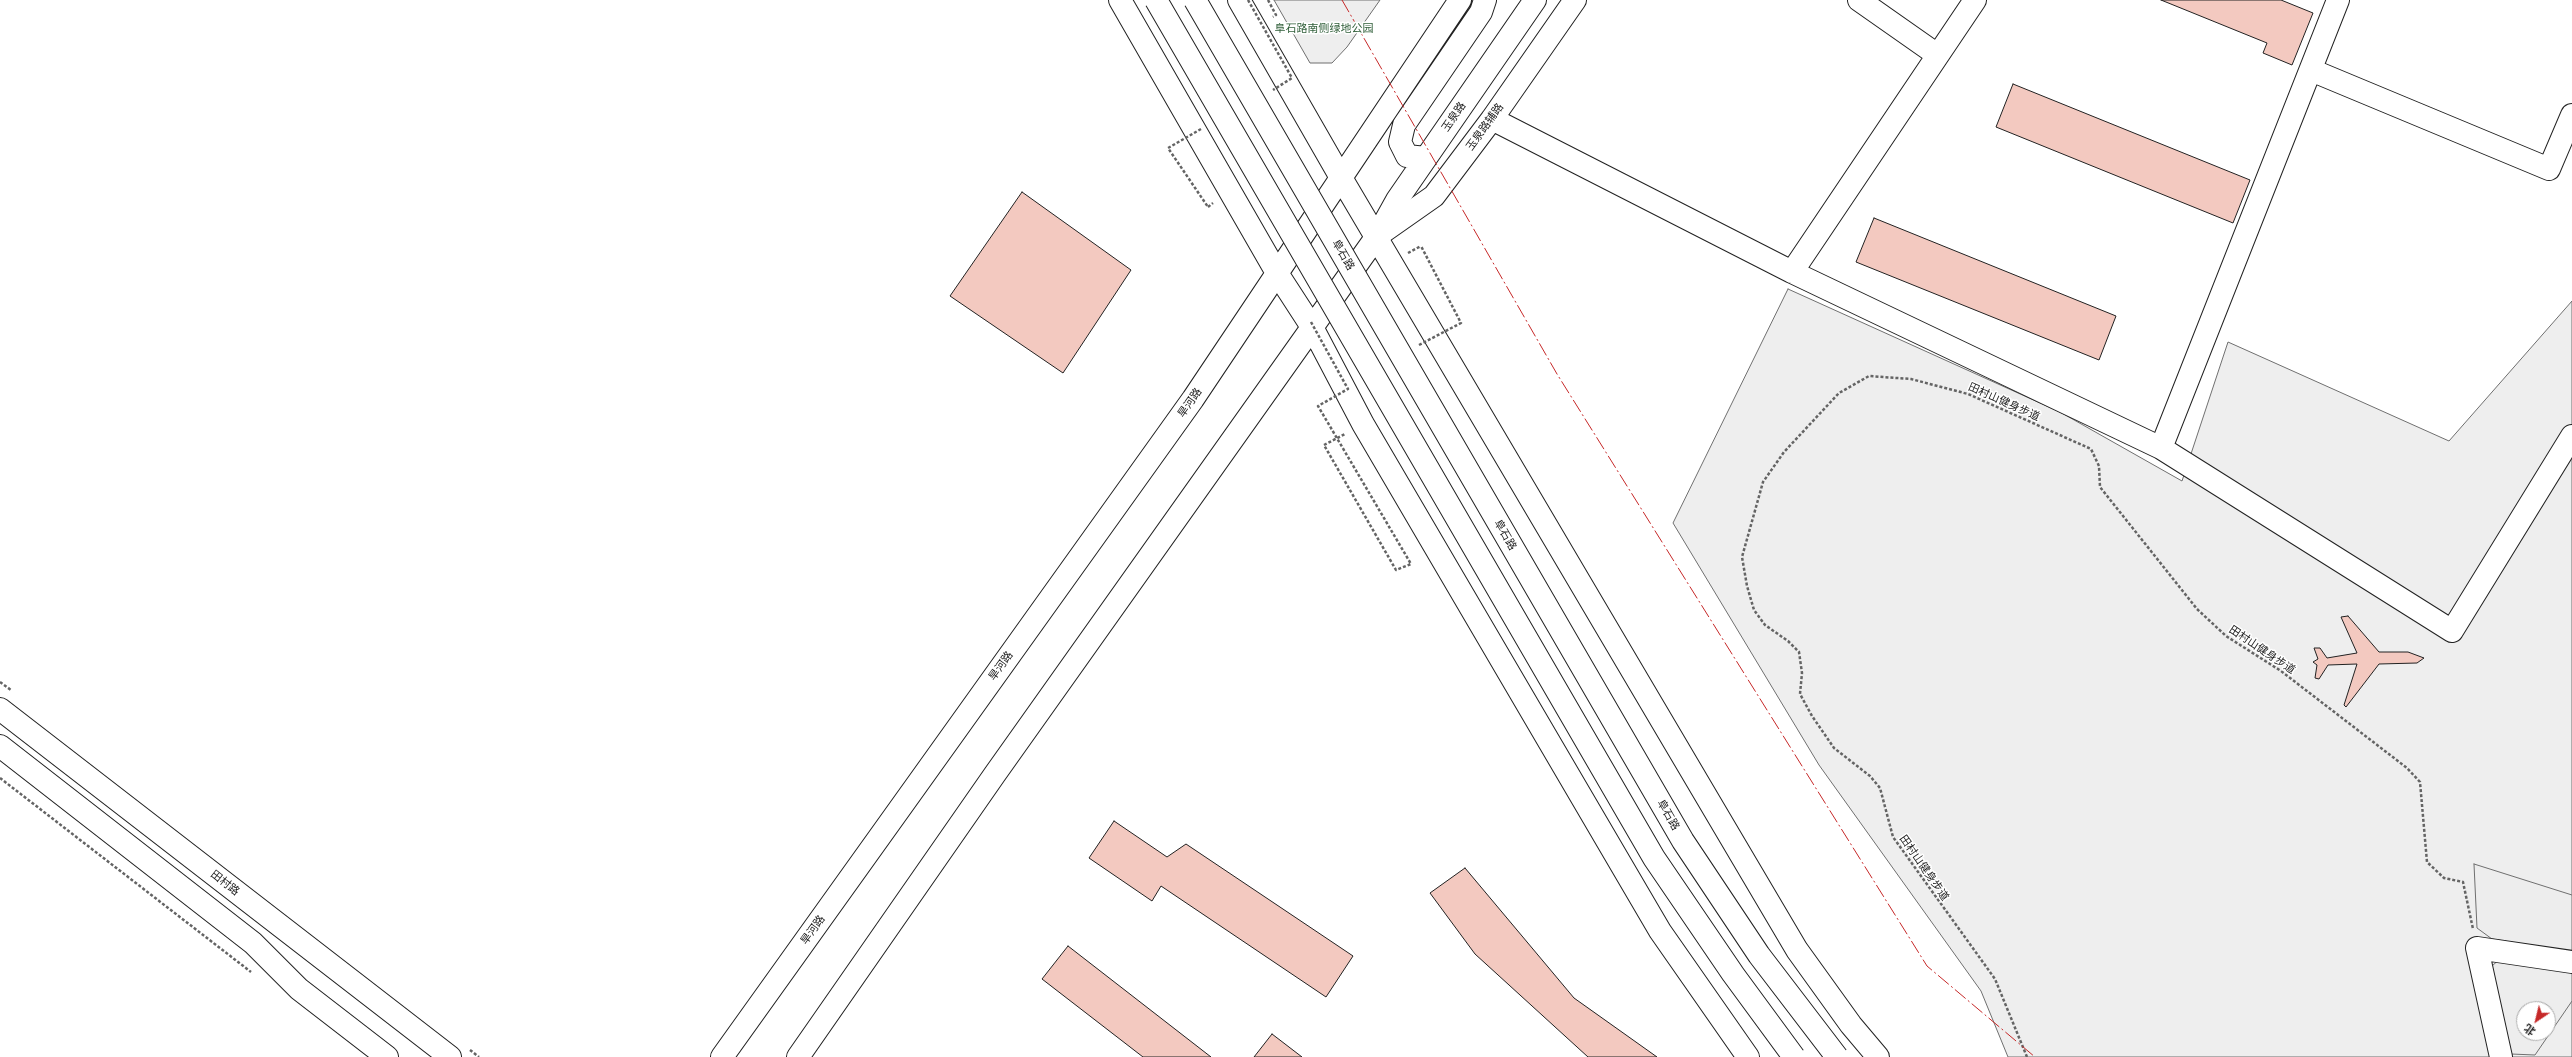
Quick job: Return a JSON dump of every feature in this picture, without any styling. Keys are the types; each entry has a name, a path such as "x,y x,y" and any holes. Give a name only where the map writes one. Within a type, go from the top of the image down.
{"main road":[{"path":"1120,0 1277,273 1311,324 1363,424 1660,931 1748,1057"},
{"path":"1156,0 1654,858 1733,974 1794,1057"},
{"name":"阜石路","path":"1195,0 1683,841 1759,955 1837,1057"},
{"path":"1239,0 1340,176 1377,236 1797,950 1851,1025 1878,1057"},
{"path":"1340,176 1460,0"},
{"path":"1426,158 1407,156 1400,142 1404,125 1481,12 1485,0"},
{"name":"玉泉路","path":"1377,236 1397,200 1535,0"},
{"name":"玉泉路辅路","path":"1377,236 1434,196 1492,119 1575,0"},
{"path":"1859,0 1936,54"},
{"path":"1792,272 1936,54 1975,0"},
{"path":"2161,448 2338,0"},
{"path":"2311,70 2549,169 2572,115"},
{"path":"1492,119 1792,272 2161,448 2452,632 2572,436"},
{"name":"旱河路","path":"722,1057 1193,399 1340,176"},
{"path":"798,1057 1311,324 1377,236"},
{"name":"田村路","path":"0,709 450,1057"},
{"path":"0,746 253,943 299,989 387,1057"},
{"path":"2500,1057 2478,948 2572,962"}],"path":[{"path":"1248,0 1292,78 1273,90"},
{"path":"1268,0 1276,14"},
{"path":"1202,129 1168,148 1208,207"},
{"path":"1418,345 1460,323 1421,246"},
{"path":"1311,324 1348,389 1318,406 1411,564 1396,570 1324,445"},
{"name":"田村山健身步道","path":"2027,1057 1995,979 1893,838 1880,788 1870,776 1834,748 1812,716 1800,694 1802,673 1799,652 1788,641 1765,625 1754,610 1747,586 1742,557 1763,482 1784,452 1839,393 1869,376 1911,379 1968,394 2091,449 2099,466 2100,486 2197,608 2226,636 2281,671 2407,768 2420,782 2427,862 2444,878 2463,882 2478,948"},
{"path":"0,778 252,973"}],"green space":[{"name":"阜石路南侧绿地公园","path":"1274,0 1380,0 1347,47 1332,63 1310,63"},
{"path":"1788,289 2060,412 2182,481 2228,342 2449,441 2572,301 2572,1057 2008,1057 1981,991 1819,765 1673,523"}],"shaded area":[{"path":"2474,864 2572,895 2572,952 2492,939 2477,928"},
{"path":"2502,957 2572,971 2572,1001 2556,1024 2556,1001 2516,1001 2516,1041 2545,1041 2535,1055 2511,1054 2492,966"}],"building":[{"path":"2161,0 2281,0 2313,13 2292,65 2263,53 2267,43"},
{"path":"2013,84 2250,180 2233,223 1996,127"},
{"path":"1022,192 1131,270 1063,373 950,296"},
{"path":"1874,218 2116,316 2099,360 1856,262"},
{"path":"2348,616 2379,652 2408,652 2424,658 2417,663 2379,664 2346,707 2344,705 2357,664 2328,665 2319,679 2315,678 2317,665 2313,662 2318,659 2314,648 2320,648 2327,658 2357,653 2341,617"},
{"path":"1114,821 1167,857 1186,844 1353,956 1326,997 1161,886 1152,901 1089,858"},
{"path":"1465,868 1574,998 1657,1057 1588,1057 1475,954 1430,893"},
{"path":"1068,946 1211,1057 1143,1057 1042,979"},
{"path":"1272,1034 1302,1057 1254,1057"}],"power":[{"path":"1342,0 1557,374 1927,966 2035,1057"}]}
